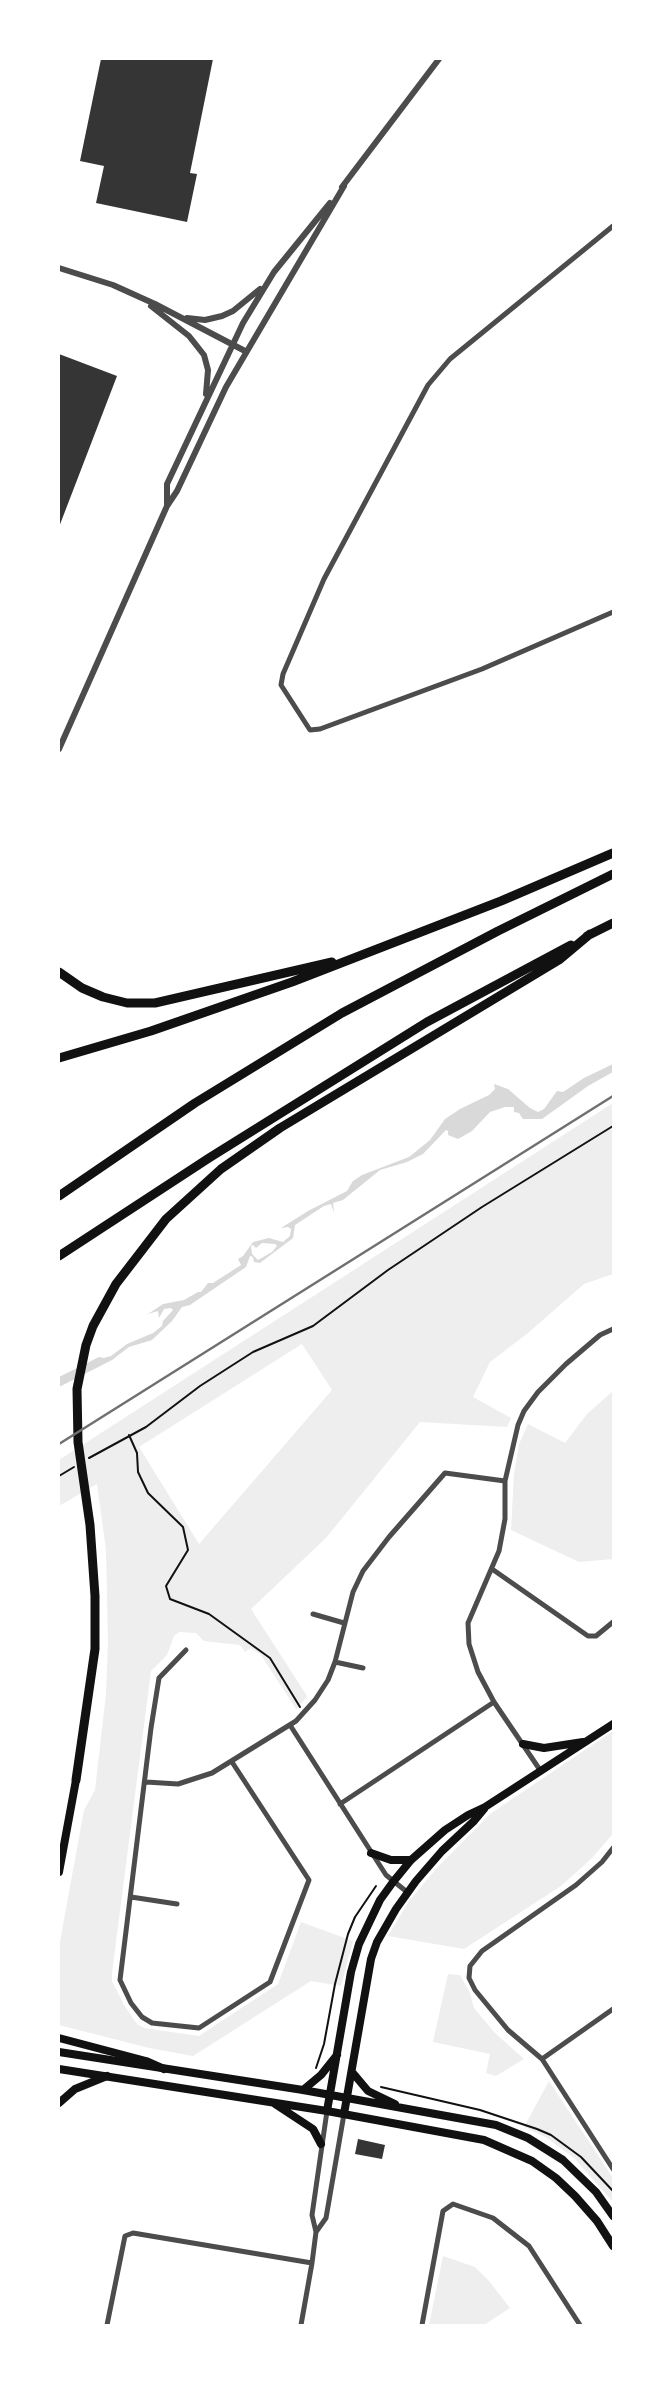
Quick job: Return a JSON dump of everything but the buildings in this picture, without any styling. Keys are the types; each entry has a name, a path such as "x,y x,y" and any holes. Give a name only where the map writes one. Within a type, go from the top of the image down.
{"highway":[{"path":"59,1058 181,1021 381,948 501,901 613,853"},
{"path":"59,1196 195,1103 342,1013 498,931 613,874"},
{"path":"59,1256 201,1163 427,1022 613,922"},
{"path":"76,1780 95,1649 94,1556 78,1442 76,1389 86,1345 101,1311 130,1264 150,1237 184,1201 221,1169 280,1128 559,960 590,934"},
{"path":"59,972 82,988 103,997 127,1003 155,1003 300,970 381,948"}],"main road":[{"path":"327,2111 352,1972 359,1944 380,1900 393,1882 411,1860 445,1830 468,1815 485,1807 613,1724"},
{"path":"524,1744 544,1748 587,1741"},
{"path":"59,1872 76,1780"},
{"path":"344,2114 371,1959 377,1942 407,1892 442,1851 474,1821 485,1807"},
{"path":"371,1853 391,1860 411,1860"},
{"path":"59,2038 146,2061 164,2069"},
{"path":"59,2052 303,2090 496,2125 528,2138 563,2160 580,2175 613,2216"},
{"path":"303,2090 321,2075 338,2053"},
{"path":"59,2069 327,2111 484,2140 524,2156 556,2178 597,2221 613,2246"},
{"path":"352,2072 368,2091 404,2108"},
{"path":"59,2103 75,2089 107,2076"},
{"path":"272,2102 312,2129 322,2144"}],"street":[{"path":"167,506 167,484 232,343 265,286 344,186 439,59"},
{"path":"59,749 167,506 177,491 197,445 245,351 344,186"},
{"path":"612,229 450,359 428,385 324,579 283,674 281,685 310,730 325,727 482,670 613,612"},
{"path":"59,268 112,285 137,296 245,351"},
{"path":"181,317 205,320 222,316 233,311 265,286"},
{"path":"137,296 189,336 204,355 208,370 206,398"},
{"path":"540,1770 494,1702 478,1672 469,1644 468,1623 499,1551 505,1519 505,1481 518,1425 538,1392 566,1364 600,1336 613,1329"},
{"path":"146,1782 163,1784 193,1781 232,1762 290,1725 302,1714 328,1680 335,1662 353,1592 364,1571 389,1537 445,1473 505,1481"},
{"path":"492,1568 588,1636 596,1636 613,1622"},
{"path":"313,1614 344,1623"},
{"path":"186,1650 159,1678 120,1980 127,1998 146,2020 200,2028 270,1982 309,1880 232,1762"},
{"path":"335,1662 363,1668"},
{"path":"340,1804 494,1702"},
{"path":"290,1725 371,1853 393,1882 407,1892"},
{"path":"613,1848 602,1862 576,1885 482,1951 470,1966 469,1978 475,1990 508,2030 542,2058 613,2169"},
{"path":"131,1897 177,1904"},
{"path":"542,2058 613,2009"},
{"path":"301,2325 316,2232 312,2215 327,2111"},
{"path":"316,2232 326,2218 344,2114"},
{"path":"422,2325 443,2212 453,2204 493,2218 529,2246 579,2325"},
{"path":"107,2325 125,2236 133,2233 312,2263"}],"path":[{"path":"88,1458 129,1435 146,1428 200,1386 253,1352 312,1326 388,1270 482,1207 613,1126"},
{"path":"129,1435 137,1453 138,1472 148,1492 183,1528 188,1550 166,1586 170,1599 209,1614 270,1658 300,1705 302,1714"},
{"path":"59,1476 80,1463"},
{"path":"314,2072 324,2044 337,1975 348,1934 355,1918 376,1886"}],"shaded area":[{"path":"613,1064 613,1072 588,1086 542,1119 523,1119 519,1113 514,1112 514,1107 505,1107 490,1112 472,1131 458,1139 448,1135 446,1130 423,1154 407,1162 380,1170 343,1200 333,1203 334,1213 331,1204 324,1206 295,1225 293,1238 260,1263 254,1262 253,1257 250,1256 246,1267 190,1305 182,1307 172,1321 152,1340 129,1347 112,1360 59,1387 59,1377 99,1357 111,1356 127,1344 153,1333 162,1326 163,1321 173,1310 171,1308 164,1309 159,1318 158,1311 148,1314 163,1304 184,1300 201,1292 208,1283 213,1283 241,1265 238,1259 243,1256 253,1242 269,1238 283,1242 290,1236 291,1229 288,1227 281,1228 308,1211 347,1191 353,1181 362,1175 409,1157 430,1140 445,1119 460,1109 489,1095 495,1089 494,1084 508,1089 530,1108 538,1112 544,1109 557,1091 563,1092 584,1078","holes":["262,1243 275,1244 277,1246 272,1252 258,1260 252,1254 251,1246 253,1245 256,1248"]},
{"path":"613,1103 613,1274 584,1284 528,1333 490,1362 473,1397 511,1418 507,1427 420,1422 326,1538 251,1609 307,1696 298,1708 296,1709 261,1655 251,1648 245,1652 240,1645 204,1641 196,1633 179,1632 174,1636 167,1655 151,1671 112,1973 112,1981 124,2005 137,2024 144,2028 199,2036 278,1984 301,1922 353,1941 341,1986 311,1981 193,2056 149,2048 59,2025 59,1947 84,1810 95,1790 106,1694 108,1642 106,1550 97,1484 59,1506 59,1460","holes":["302,1344 332,1390 199,1544 139,1447"]},
{"path":"613,1391 613,1559 579,1562 511,1530 514,1474 519,1444 528,1424 565,1443 587,1414"},
{"path":"613,1731 613,1834 591,1859 561,1886 464,1949 388,1936 409,1901 437,1868 490,1814"},
{"path":"448,1974 460,1975 470,1993 474,2008 495,2033 524,2059 496,2076 486,2073 490,2054 433,2042"},
{"path":"549,2081 613,2178 613,2202 574,2158 547,2138 524,2127"},
{"path":"443,2256 475,2267 489,2281 510,2308 484,2325 429,2325"}],"railway":[{"path":"59,1444 613,1096"}]}
